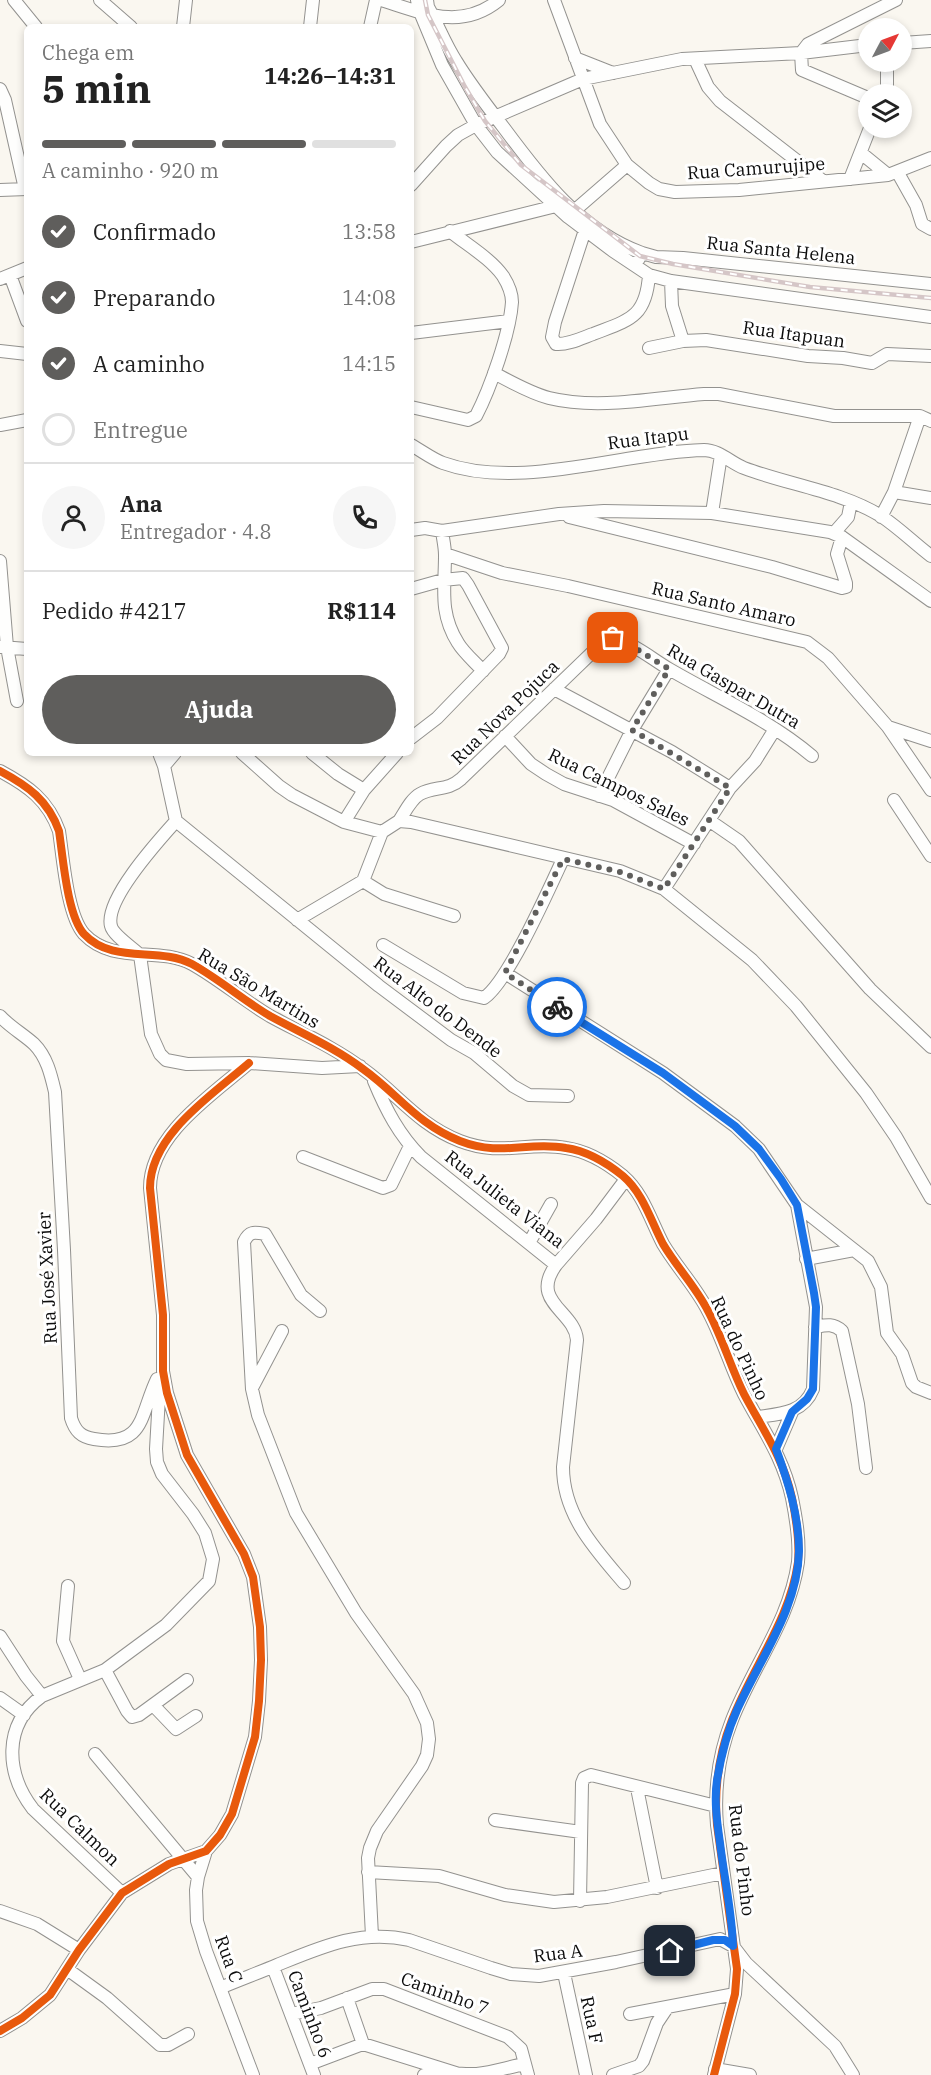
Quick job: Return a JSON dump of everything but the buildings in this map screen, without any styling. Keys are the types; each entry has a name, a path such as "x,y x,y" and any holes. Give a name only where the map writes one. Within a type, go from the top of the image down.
{"street":[{"path":"14,0 34,24"},
{"path":"100,0 128,24"},
{"path":"183,24 186,0"},
{"path":"310,24 312,0"},
{"path":"371,24 376,0"},
{"path":"381,0 418,6 434,17 470,16 488,9 499,0"},
{"name":"Rua Santa Helena","path":"427,0 455,59 536,171 574,211 616,243 656,257 671,256 931,284"},
{"name":"Rua Camurujipe","path":"554,0 600,124 627,165 659,189 675,192 739,190 893,174 931,158"},
{"path":"858,94 802,70 801,53 808,44 896,0"},
{"path":"418,6 442,65 476,125 509,163 556,206 634,266 649,275 671,280 931,316"},
{"path":"848,25 850,46"},
{"path":"912,42 931,41"},
{"path":"414,183 458,135 583,79 694,58 801,53 858,46"},
{"path":"575,58 613,73"},
{"path":"694,58 708,87 720,101 823,181"},
{"path":"0,89 5,100 24,181"},
{"path":"850,178 866,138"},
{"path":"861,153 893,174 915,205 924,226 931,229"},
{"path":"574,211 627,165"},
{"path":"0,190 24,189"},
{"path":"414,241 556,206"},
{"path":"585,230 555,322 552,337 556,344 580,339 627,321 640,308 647,296 649,275"},
{"path":"414,408 468,420 476,416 494,374 509,321 512,301 510,290 502,275 450,231"},
{"path":"634,266 642,253"},
{"path":"24,269 5,277 24,315"},
{"path":"671,280 672,306 683,341"},
{"path":"414,333 509,321"},
{"name":"Rua Itapuan","path":"649,348 683,341 705,340 808,357 843,358 872,363 887,354 931,356"},
{"path":"0,351 24,354"},
{"path":"494,374 531,391 561,401 612,402 719,394 834,416 926,418 882,517"},
{"path":"0,425 24,421"},
{"name":"Rua Itapu","path":"414,448 441,462 476,471 544,470 675,452 706,450 744,468 851,502 882,517 931,556"},
{"path":"712,513 720,455"},
{"path":"894,492 931,498"},
{"path":"559,514 782,570 842,588 846,587 846,583 837,554 838,535 848,517 851,502"},
{"path":"414,530 425,528 442,531 559,514 603,511 712,513 838,535 931,601"},
{"path":"442,531 445,554 444,611 447,622 459,645 483,671"},
{"name":"Rua Santo Amaro","path":"445,554 502,573 591,591 807,642 828,658 888,728 931,790"},
{"path":"0,567 4,647 18,700"},
{"path":"414,588 443,580 460,578 465,581 502,648 499,654 437,718 414,736"},
{"name":"Rua Gaspar Dutra","path":"604,641 609,638 618,639 791,738 812,756"},
{"name":"Rua Nova Pojuca","path":"399,821 416,796 423,792 452,786 604,641"},
{"path":"4,647 24,649"},
{"path":"599,796 632,730 669,669"},
{"path":"554,689 632,730 730,788"},
{"path":"888,728 931,741"},
{"path":"664,889 730,788 755,761 775,729"},
{"name":"Rua Campos Sales","path":"505,736 531,764 546,774 564,784 614,800 694,844"},
{"path":"160,756 176,821 137,867 123,890 112,916 111,928 140,955 151,1034 160,1054 166,1060 187,1064 360,1066"},
{"path":"164,766 172,756"},
{"path":"245,756 279,786 344,822 382,832"},
{"path":"316,756 338,774 364,790"},
{"path":"344,822 387,758"},
{"name":"Rua São Martins","path":"0,771 32,790 47,806 54,818 59,831 74,915 87,938 111,951 171,956 194,965 254,1006 360,1066"},
{"path":"894,800 931,856"},
{"name":"Rua Alto do Dende","path":"176,821 386,992 451,1040 474,1053 513,1086 529,1095 568,1096"},
{"path":"297,920 363,881 382,832 399,821 470,835 620,872 664,889 752,960 796,1006 866,1093 896,1137 931,1198"},
{"path":"710,821 739,841 870,989 931,1047"},
{"path":"383,945 463,993 484,998 490,994 505,973 563,859"},
{"path":"363,881 374,890 384,894 454,916"},
{"path":"505,973 663,1073 735,1126 759,1149 797,1205 868,1261 875,1271 883,1297 887,1333 902,1354 912,1383 916,1388 931,1393"},
{"name":"Rua José Xavier","path":"0,1016 34,1045 41,1054 55,1092 71,1418 78,1432 89,1438 110,1442 126,1438 140,1422 162,1368"},
{"path":"0,2031 22,2018 51,1995 79,1950 122,1893 153,1872 183,1858 206,1851 220,1835 232,1814 255,1737 260,1690 260,1627 255,1590 249,1565 182,1444 167,1393 162,1368 163,1315 150,1188 150,1176 154,1162 167,1140 186,1117 249,1063"},
{"name":"Rua do Pinho","path":"360,1066 417,1117 460,1141 498,1150 570,1148 596,1158 626,1179 641,1200 666,1248 709,1312 735,1375 776,1449 787,1479 796,1521 799,1551 789,1599 778,1628 731,1723 719,1768 716,1806 737,1969 735,1994 714,2072"},
{"name":"Rua Julieta Viana","path":"371,1075 390,1118 410,1146 556,1265 596,1220 626,1179"},
{"path":"303,1157 382,1188 390,1185 410,1146"},
{"path":"529,1243 551,1204"},
{"path":"776,1449 792,1412 807,1399 813,1389 815,1300 797,1205"},
{"path":"320,1311 301,1295 272,1242 265,1234 254,1232 248,1235 244,1242 252,1389 258,1414 296,1513 356,1613 414,1694 427,1723 429,1739 427,1755 422,1766 377,1831 368,1858 372,1936"},
{"path":"806,1259 854,1250"},
{"path":"556,1265 548,1275 547,1287 553,1302 576,1331 577,1340 563,1481 569,1505 579,1526 594,1549 624,1583"},
{"path":"815,1327 830,1324 842,1331 858,1404 866,1468"},
{"path":"252,1389 282,1331"},
{"name":"Rua Calmon","path":"122,1893 33,1809 16,1783 11,1754 13,1739 24,1715 34,1702 42,1696 105,1670 166,1625 204,1587 212,1571 213,1559 200,1523 162,1474 157,1462 162,1368"},
{"path":"757,1417 792,1412"},
{"path":"68,1586 63,1641 80,1679"},
{"path":"0,1636 42,1696"},
{"path":"105,1670 130,1715 135,1717 187,1680"},
{"path":"0,1698 24,1715"},
{"path":"153,1705 176,1729 196,1716"},
{"path":"94,1754 198,1877"},
{"path":"580,1901 582,1783 584,1778 591,1775 716,1806"},
{"path":"637,1788 657,1888"},
{"path":"495,1820 581,1832"},
{"name":"Rua C","path":"206,1851 198,1877 197,1922 254,2075"},
{"path":"368,1872 439,1876 505,1895 535,1900 580,1901 723,1874"},
{"path":"0,1911 37,1924 79,1950"},
{"name":"Rua A","path":"220,1988 331,1944 359,1937 395,1937 409,1940 511,1974 539,1976 564,1973 713,1940 725,1940 733,1946"},
{"path":"733,1946 746,1963 835,2046 853,2075"},
{"name":"Caminho 6","path":"275,1966 294,2013 312,2070"},
{"path":"68,1969 107,1998 160,2045 168,2045 188,2034"},
{"name":"Rua F","path":"564,1973 586,2075"},
{"name":"Caminho 7","path":"294,2013 313,2010 379,1989 442,2010 508,2037 521,2049 526,2069"},
{"path":"630,2014 735,1994"},
{"path":"347,1998 363,2044"},
{"path":"613,2075 639,2066 646,2054 657,2023 667,2008"},
{"path":"312,2070 363,2044 462,2075"},
{"path":"424,2075 433,2072 462,2075 526,2069"},
{"path":"714,2072 750,2075"}],"railway":[{"path":"425,0 428,15 465,87 485,121 521,165 640,256 673,264 810,287 931,298"}],"cycle path":[{"path":"0,771 36,795 54,820 59,831 73,914 84,934 108,949 165,956 192,964 270,1016 352,1061 432,1126 460,1141 489,1148 539,1146 566,1148 582,1152 603,1162 623,1176 636,1191 663,1244 707,1309 734,1373 772,1444 788,1483 796,1521 798,1546 798,1562 787,1604 732,1720 718,1771 717,1825 737,1969 735,1994 714,2075"},
{"path":"0,2031 22,2018 50,1995 79,1950 122,1893 169,1864 206,1851 220,1835 232,1814 255,1737 261,1660 260,1627 253,1577 244,1554 187,1455 167,1393 163,1371 163,1315 150,1188 153,1169 160,1151 172,1134 201,1103 249,1063"}],"way so far":[{"path":"557,1007 505,973 563,859 632,875 664,889 730,788 632,730 669,669 630,645 613,638"}],"route":[{"path":"557,1007 663,1073 735,1126 759,1149 797,1205 816,1307 813,1389 807,1399 792,1412 776,1449 787,1479 798,1535 799,1551 793,1584 778,1628 731,1723 721,1758 716,1789 717,1825 733,1928 733,1946 720,1939 670,1951"}]}
